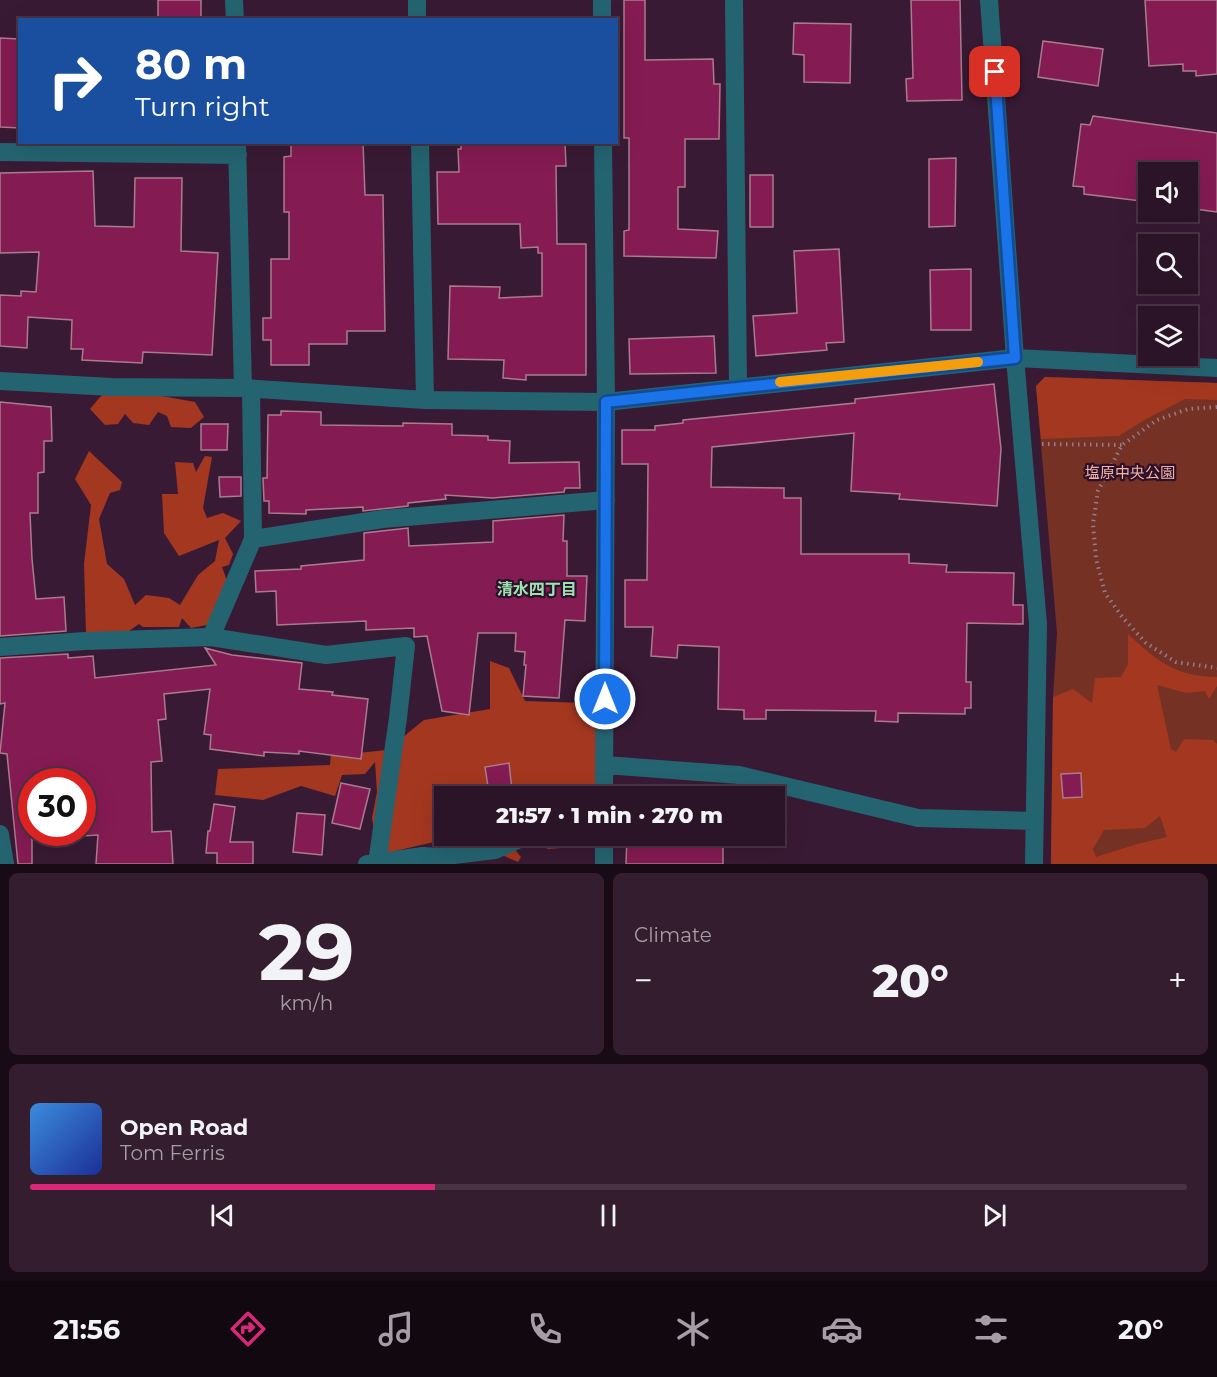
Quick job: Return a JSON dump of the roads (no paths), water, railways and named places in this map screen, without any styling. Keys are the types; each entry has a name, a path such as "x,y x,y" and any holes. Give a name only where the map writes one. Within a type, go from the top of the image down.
{"street":[{"path":"234,0 235,18"},
{"path":"417,0 417,18"},
{"path":"602,0 602,18"},
{"path":"734,0 738,387"},
{"path":"989,0 1015,358 1038,624 1034,864"},
{"path":"420,144 424,399"},
{"path":"603,144 606,402 604,786"},
{"path":"0,152 238,149 253,539 212,637"},
{"path":"0,381 112,387 247,389 424,399 606,402 1015,358 1217,368"},
{"path":"253,539 383,519 606,500"},
{"path":"0,647 85,641 212,637 326,655 406,646 398,718 372,863 495,850 504,846"},
{"path":"605,765 739,775 918,818 1035,821"},
{"path":"0,834 5,864"},
{"path":"604,846 604,864"}],"district":[{"name":"清水四丁目","path":"537,589"}],"park label":[{"name":"塩原中央公園","path":"1130,472"}]}
